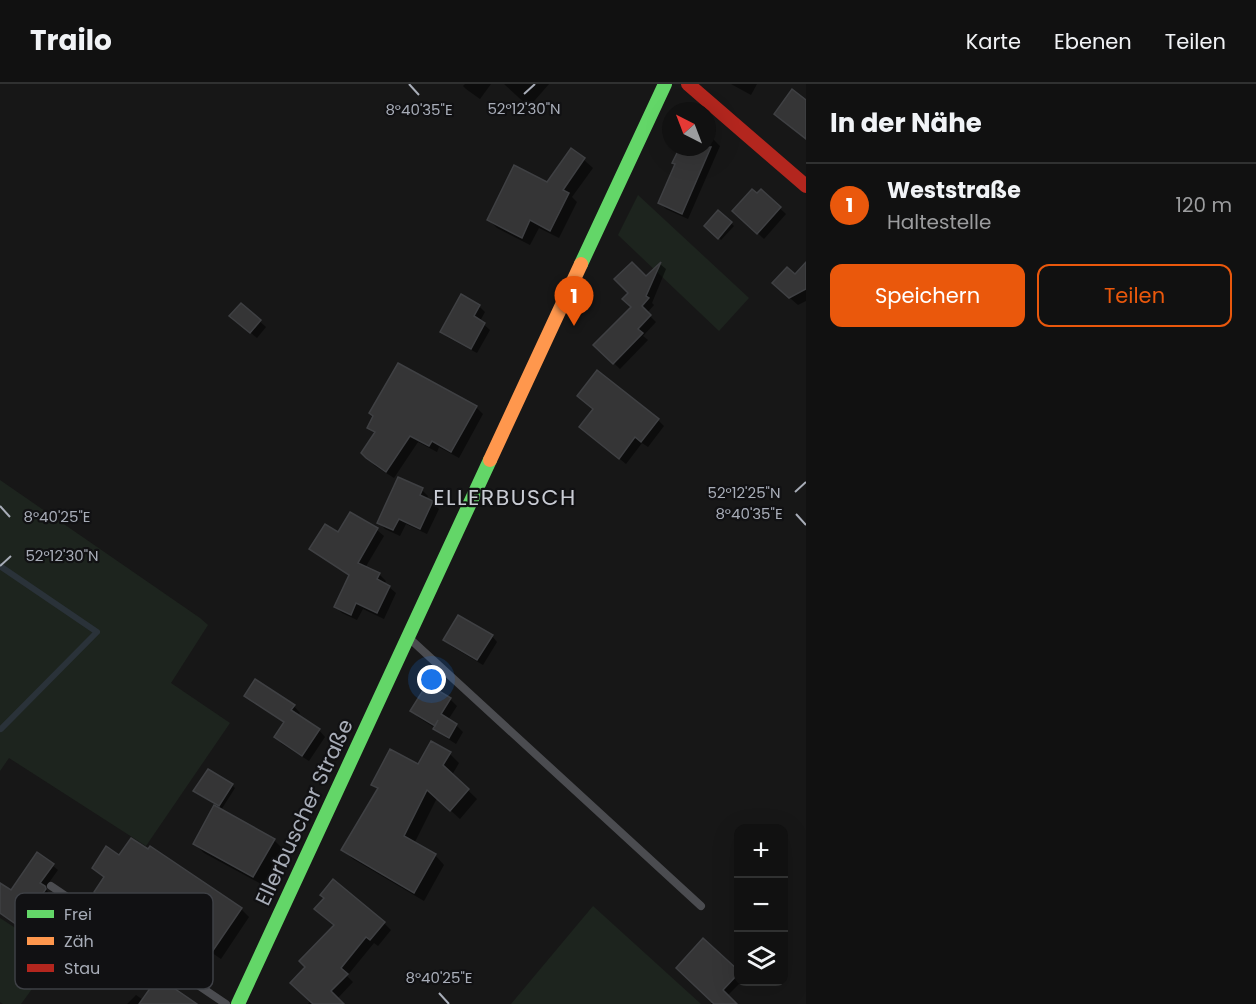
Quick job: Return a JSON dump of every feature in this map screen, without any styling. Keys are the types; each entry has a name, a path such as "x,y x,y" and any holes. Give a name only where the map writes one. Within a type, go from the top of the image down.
{"main road":[{"name":"Ellerbuscher Straße","path":"238,1004 665,84"},
{"path":"688,84 806,186"}],"lane":[{"path":"408,637 701,906"},
{"path":"51,886 61,893"},
{"path":"204,989 226,1004"}],"shaded area":[{"path":"638,195 749,298 719,331 618,235"},
{"path":"0,480 208,625 171,683 230,723 146,846 9,758 0,771"},
{"path":"593,906 701,1004 511,1004"},
{"path":"0,918 15,928 15,989 32,989 21,1004 0,1002"}],"building":[{"path":"792,89 806,100 806,139 774,114"},
{"path":"571,148 585,158 563,190 569,193 550,231 530,220 522,238 487,220 514,165 547,182"},
{"path":"676,156 707,156 682,214 658,203 675,164 672,163"},
{"path":"752,189 757,193 761,189 781,207 757,234 732,211"},
{"path":"718,210 732,222 718,239 704,226"},
{"path":"632,262 646,276 661,262 646,296 649,298 642,306 651,315 638,329 643,333 613,364 593,345 631,307 622,299 628,293 614,279"},
{"path":"806,262 806,289 789,298 772,283 787,267 795,274"},
{"path":"461,294 480,305 474,316 485,323 471,349 440,332"},
{"path":"241,303 261,320 250,333 229,316"},
{"path":"398,363 477,406 451,452 432,441 429,446 410,436 386,472 361,453 375,432 367,428 373,416 369,413"},
{"path":"597,370 659,419 641,442 635,437 619,459 579,427 593,409 577,396"},
{"path":"398,477 423,488 420,495 433,501 420,529 399,519 393,530 377,523"},
{"path":"350,512 378,528 358,563 380,573 377,579 390,586 377,613 356,603 351,615 334,607 349,575 309,549 325,524 338,532"},
{"path":"458,615 493,635 477,660 443,640"},
{"path":"255,679 295,705 291,710 320,729 302,756 274,737 284,722 244,696"},
{"path":"427,684 451,698 441,714 457,724 449,738 433,729 435,726 410,711"},
{"path":"431,741 451,752 443,765 469,789 450,811 427,790 404,836 436,854 414,893 341,850 378,788 371,785 390,749 418,764"},
{"path":"208,769 233,784 219,806 193,791"},
{"path":"214,805 275,839 253,877 193,844"},
{"path":"131,838 148,849 150,846 242,908 213,951 213,893 94,892 104,877 92,868 106,846 119,855"},
{"path":"37,852 54,864 40,883 46,889 43,893 15,893 15,924 0,913 0,883 11,890"},
{"path":"333,879 385,922 370,940 366,937 341,968 348,974 331,991 344,1004 313,1004 290,983 305,967 299,961 334,925 314,909 324,898 320,895"},
{"path":"703,938 734,966 734,978 723,990 737,1004 714,1004 676,968"},
{"path":"150,989 175,989 197,1004 139,1004"}],"waterway":[{"path":"0,566 97,632 1,729"}],"traffic: fast":[{"path":"581,264 665,84"},
{"path":"238,1004 490,460"}],"traffic: slow":[{"path":"490,460 581,264"}],"traffic: jam":[{"path":"688,84 806,186"}],"place":[{"name":"Weststraße","path":"574,326"}],"district":[{"name":"ELLERBUSCH","path":"505,497"}]}
